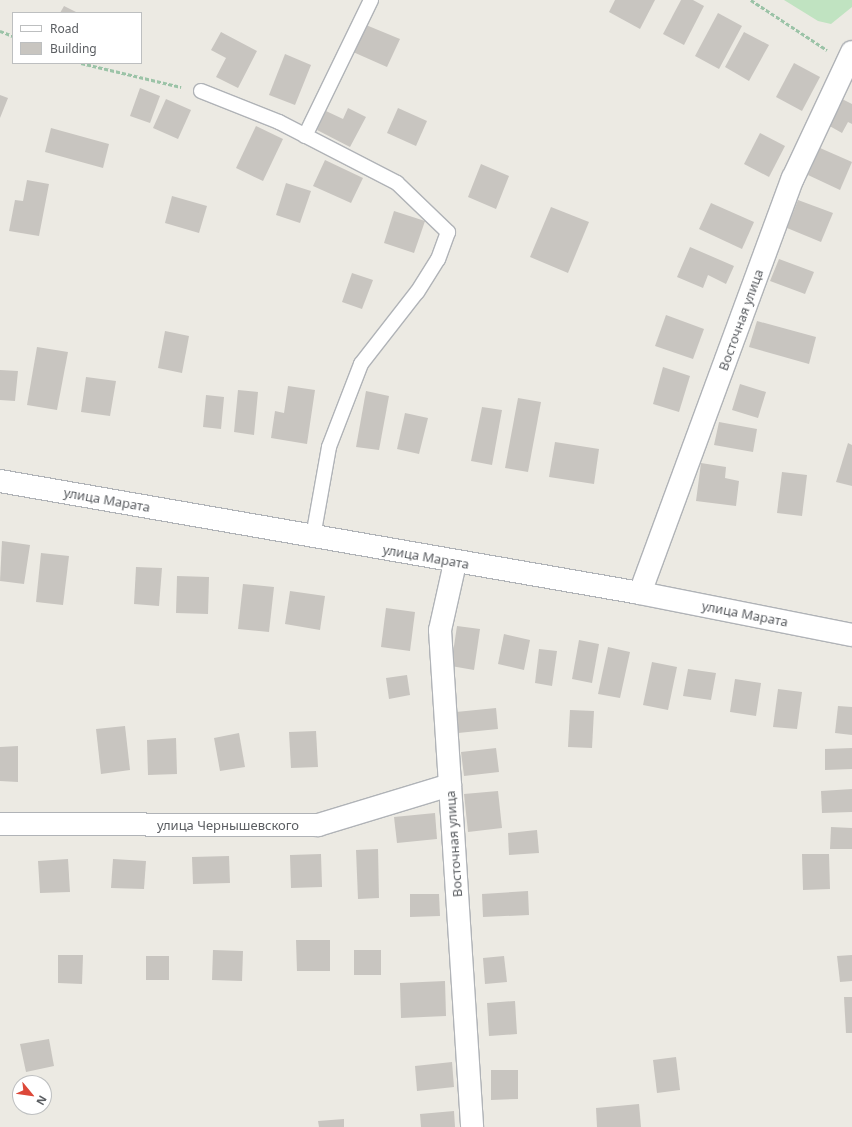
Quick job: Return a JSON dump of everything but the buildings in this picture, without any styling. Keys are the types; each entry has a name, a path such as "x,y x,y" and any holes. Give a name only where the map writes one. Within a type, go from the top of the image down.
{"street":[{"name":"Восточная улица","path":"640,593 793,178 849,57"},
{"name":"улица Марата","path":"0,481 455,563 640,593 852,635"},
{"name":"Восточная улица","path":"455,563 440,630 472,1127"},
{"name":"улица Чернышевского","path":"0,824 318,825 450,785"}],"lane":[{"path":"305,136 371,0"},
{"path":"201,91 305,136 397,183 448,232 438,259 417,292 361,364 329,447 313,537"}],"path":[{"path":"751,0 849,57"},
{"path":"0,31 12,36"},
{"path":"84,64 120,75 201,91"}],"green space":[{"path":"784,0 852,0 852,7 831,24 818,21"}]}
